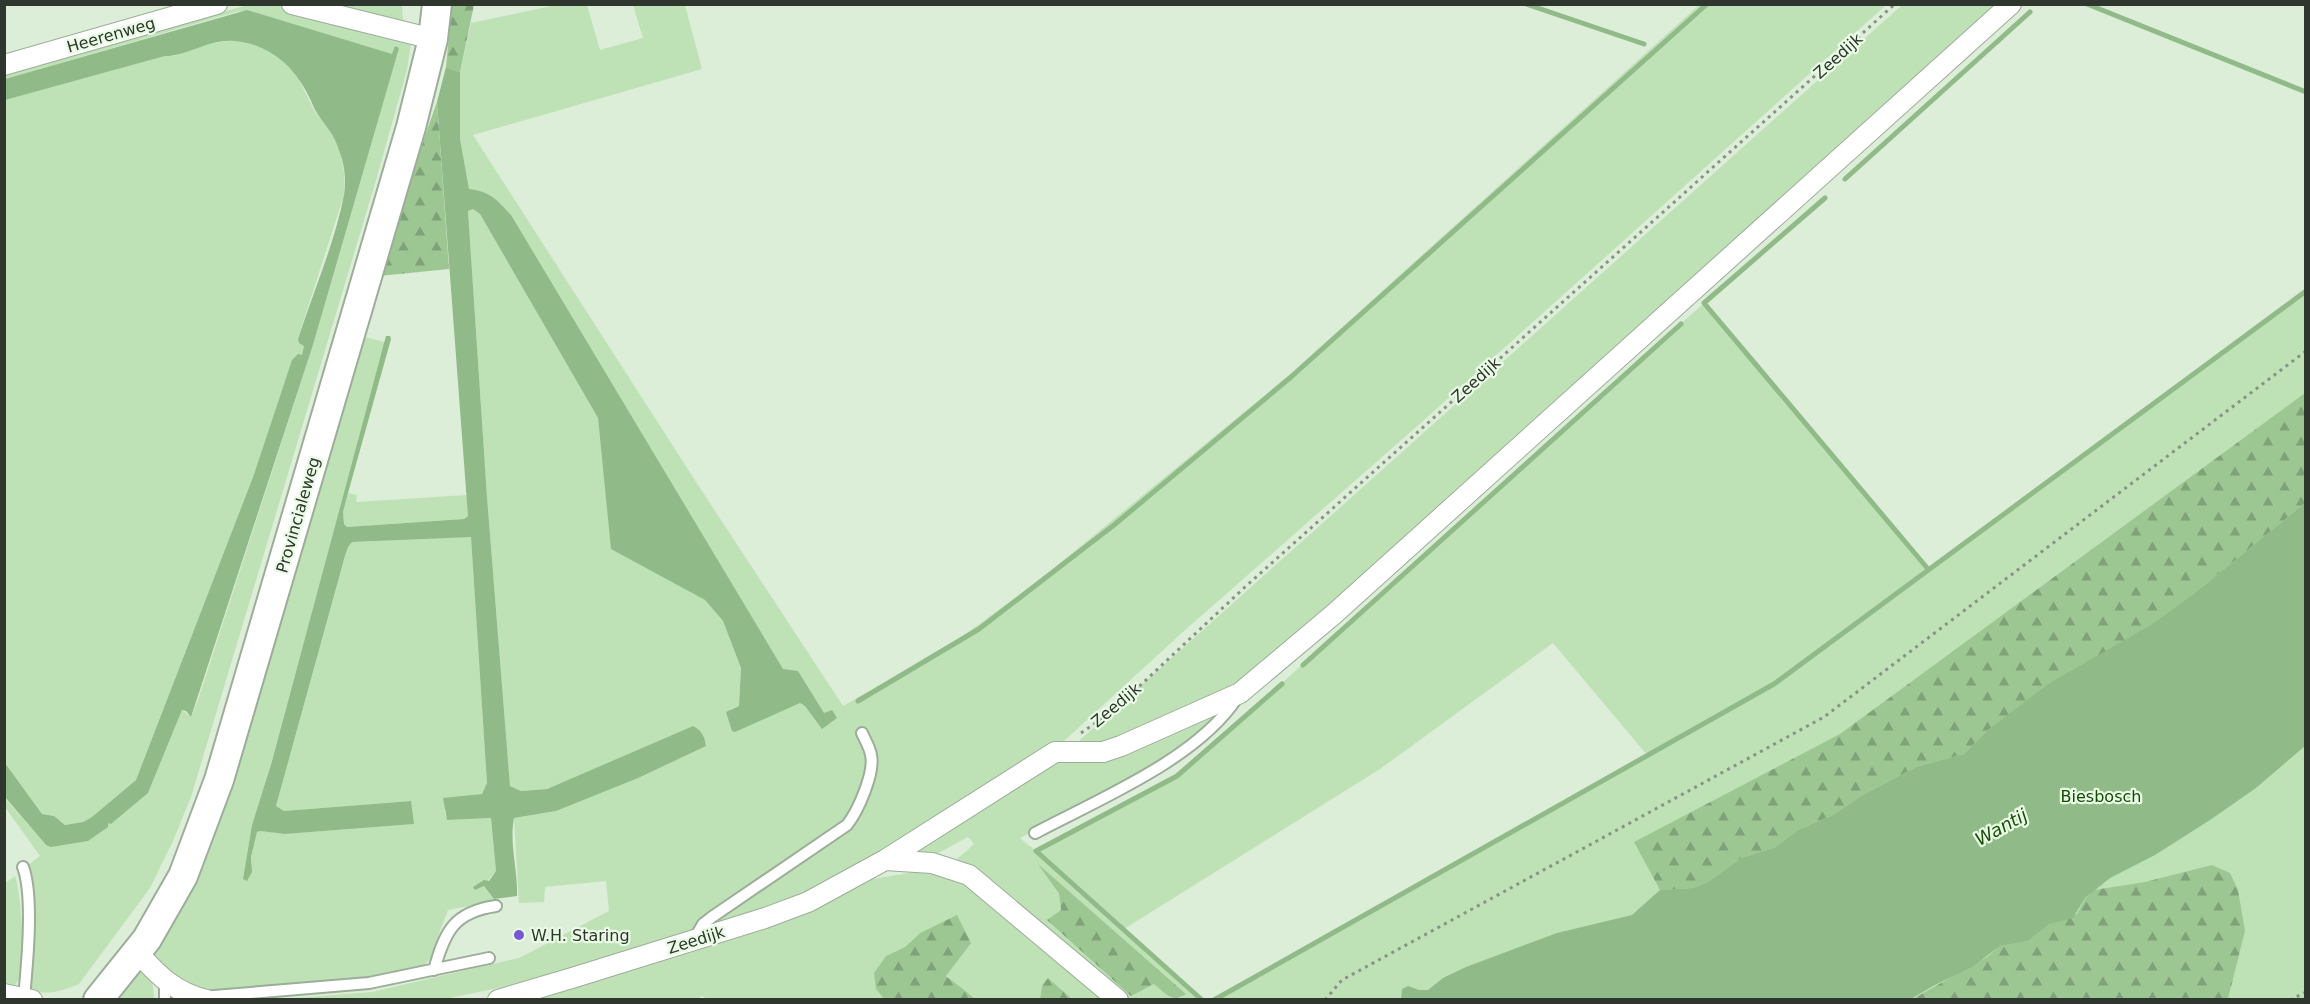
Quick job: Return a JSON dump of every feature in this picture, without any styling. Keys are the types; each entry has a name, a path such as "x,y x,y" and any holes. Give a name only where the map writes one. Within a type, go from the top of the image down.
{"main road":[{"name":"Provincialeweg","path":"98,999 137,952 183,876 219,780 408,138 434,39 437,4"}],"street":[{"name":"Heerenweg","path":"4,65 217,4"},
{"path":"292,4 434,39"},
{"name":"Zeedijk","path":"498,999 694,940 808,902 885,860 1055,752 1103,752 1240,693 1334,614 2011,4"},
{"path":"885,860 932,863 969,875 1118,999"},
{"path":"137,952 165,991 201,998"}],"lane":[{"name":"Zeedijk","path":"1035,833 1163,765 1209,730 1230,708 1240,693"},
{"path":"694,940 703,924 712,917 847,825 857,812 868,779 872,756 862,733"},
{"path":"20,997 27,970 28,900 27,877 23,867"},
{"path":"434,970 442,942 461,916 496,906"},
{"path":"201,998 369,983 489,958"}],"path":[{"name":"Zeedijk","path":"1055,752 1113,711 1245,587 1895,4"},
{"path":"1325,999 1342,980 1824,717 2306,351"},
{"path":"2290,999 2306,992"}],"green space":[{"path":"248,5 282,5 412,38 407,70 191,797 150,888 79,984 55,992 38,991 32,989 34,912 27,866 40,856 5,807 4,797 46,845 88,841 107,826 108,822 111,824 148,793 182,710 191,717 312,348 392,55 253,12 239,11 5,79 5,73"},
{"path":"331,5 402,5 403,22"},
{"path":"452,5 474,5 460,72 446,67"},
{"path":"556,5 587,5 600,50 643,38 633,5 685,5 702,69 473,135 843,706 952,644 1037,582 1288,376 1699,5 1886,5 1415,428 1184,631 1065,740 975,799 839,880 710,929 513,985 445,999 268,1000 372,992 519,958 609,911 606,881 545,887 544,902 519,903 514,818 556,811 706,746 702,734 693,726 547,789 521,791 510,786 487,497 468,211 473,209 480,214 598,418 612,549 705,600 723,621 741,668 739,706 729,709 800,703 822,728 824,714 798,671 783,670 469,190 460,139 460,72 471,23"},
{"path":"1902,5 2005,5 1371,566 1267,666 1245,683 1112,744 1080,742 1080,740"},
{"path":"233,40 253,44 272,52 295,73 317,115 329,128 335,140 342,163 344,195 298,338 304,346 302,355 283,387 253,477 136,780 92,817 83,822 65,825 54,816 42,814 5,763 4,100 165,56 175,56 204,45"},
{"path":"437,102 449,269 379,276 400,206"},
{"name":"Biesbosch","path":"2305,291 2305,999 1214,999 1647,755 1553,643 1380,769 1124,929 1202,999 1179,999 1186,994 1040,866 1059,895 1061,910 1048,920 1131,995 1154,984 1174,999 1127,999 956,860 974,844 968,837 933,856 922,855 918,848 1049,763 1224,706 1187,742 1159,762 1020,838 1036,851 1177,776 1704,303 1928,569","holes":["1807,752 1637,848 1635,842"]},
{"path":"361,336 385,342 272,760 252,825 243,879 252,863 251,857 257,832 260,831 285,834 414,824 410,801 284,811 276,806 348,546 352,542 471,536 487,783 482,794 468,796 444,810 447,820 491,818 496,871 480,889 484,886 494,899 499,900 448,910 438,937 435,954 424,965 369,977 259,988 205,990 188,987 152,958 155,944"},
{"path":"2305,393 2305,503 2196,592 2149,626 1988,730 1964,754 1916,767 1861,796 1833,815 1798,830 1774,848 1741,858 1708,882 1693,888 1660,890 1634,842 1840,734"},
{"path":"348,493 357,495 356,502 467,495 468,516 464,519 347,527 344,524 343,512"},
{"path":"1038,864 1186,994 1173,998 1154,984 1131,996 1047,920 1061,910 1059,894"},
{"path":"2212,865 2230,873 2238,890 2245,931 2228,999 1911,1000 1987,957 2000,946 2028,941 2050,924 2077,914 2085,899 2094,890 2145,882"},
{"path":"926,870 960,880 1108,999 1072,999 1048,979 1042,986 1040,999 980,999 960,988 944,972 920,933 905,947 886,956 876,989 884,999 711,1000 701,996 698,1000 524,1000 797,912 873,879"},
{"path":"15,876 23,942 22,969 15,985 5,983 4,884"},
{"path":"957,915 971,943 946,976 973,997 980,999 884,999 876,989 874,973 886,956 905,947 920,933"},
{"path":"137,972 150,977 154,999 120,1000 126,983"},
{"path":"1048,978 1072,999 1040,999 1042,986"}],"water":[{"path":"247,10 392,54 395,46 399,48 312,348 191,717 182,710 148,793 88,841 51,847 46,845 5,797 5,763 42,814 54,816 65,825 83,822 92,817 136,780 253,477 292,360 298,354 302,355 304,346 299,343 298,339 335,231 344,195 345,177 342,159 335,140 299,80 291,69 272,53 249,43 226,41 208,44 5,100 5,79"},
{"path":"446,67 460,72 460,139 469,189 493,197 511,215 783,669 798,671 824,713 832,710 837,718 822,729 805,706 800,703 735,732 732,731 726,712 739,706 741,668 723,621 705,600 611,549 598,418 480,214 473,209 468,211 487,497 510,786 521,791 547,789 693,726 702,734 706,746 638,778 556,811 514,818 512,837 517,896 494,899 484,886 475,890 473,887 484,880 489,881 496,871 491,818 447,820 443,798 482,794 487,783 471,537 352,542 345,556 276,806 284,811 411,801 414,824 285,834 257,832 251,857 252,872 247,881 243,879 252,825 272,761 386,336 390,336 391,339 343,512 344,524 347,527 464,519 468,516 437,102"},
{"name":"Wantij","path":"2305,503 2305,746 2256,788 2210,820 2155,855 2110,878 2085,898 2073,918 2050,924 2028,941 2000,946 1972,967 1911,999 1401,999 1402,989 1408,986 1428,990 1443,978 1466,967 1557,933 1632,915 1660,890 1693,888 1708,882 1741,858 1774,848 1798,830 1833,815 1861,796 1916,767 1964,754 1988,730 2048,684 2149,626 2196,592"}],"waterway":[{"path":"1526,4 1644,44"},
{"path":"858,701 979,629 1114,525 1291,377 1707,4"},
{"path":"2087,4 2306,92"},
{"path":"1845,179 2030,12"},
{"path":"1825,198 1704,303 1928,569"},
{"path":"1214,1000 1774,684 2306,291"},
{"path":"1303,665 1681,324"},
{"path":"1202,1000 1036,851 1177,776 1282,684"}],"place":[{"name":"W.H. Staring","path":"519,935"}]}
